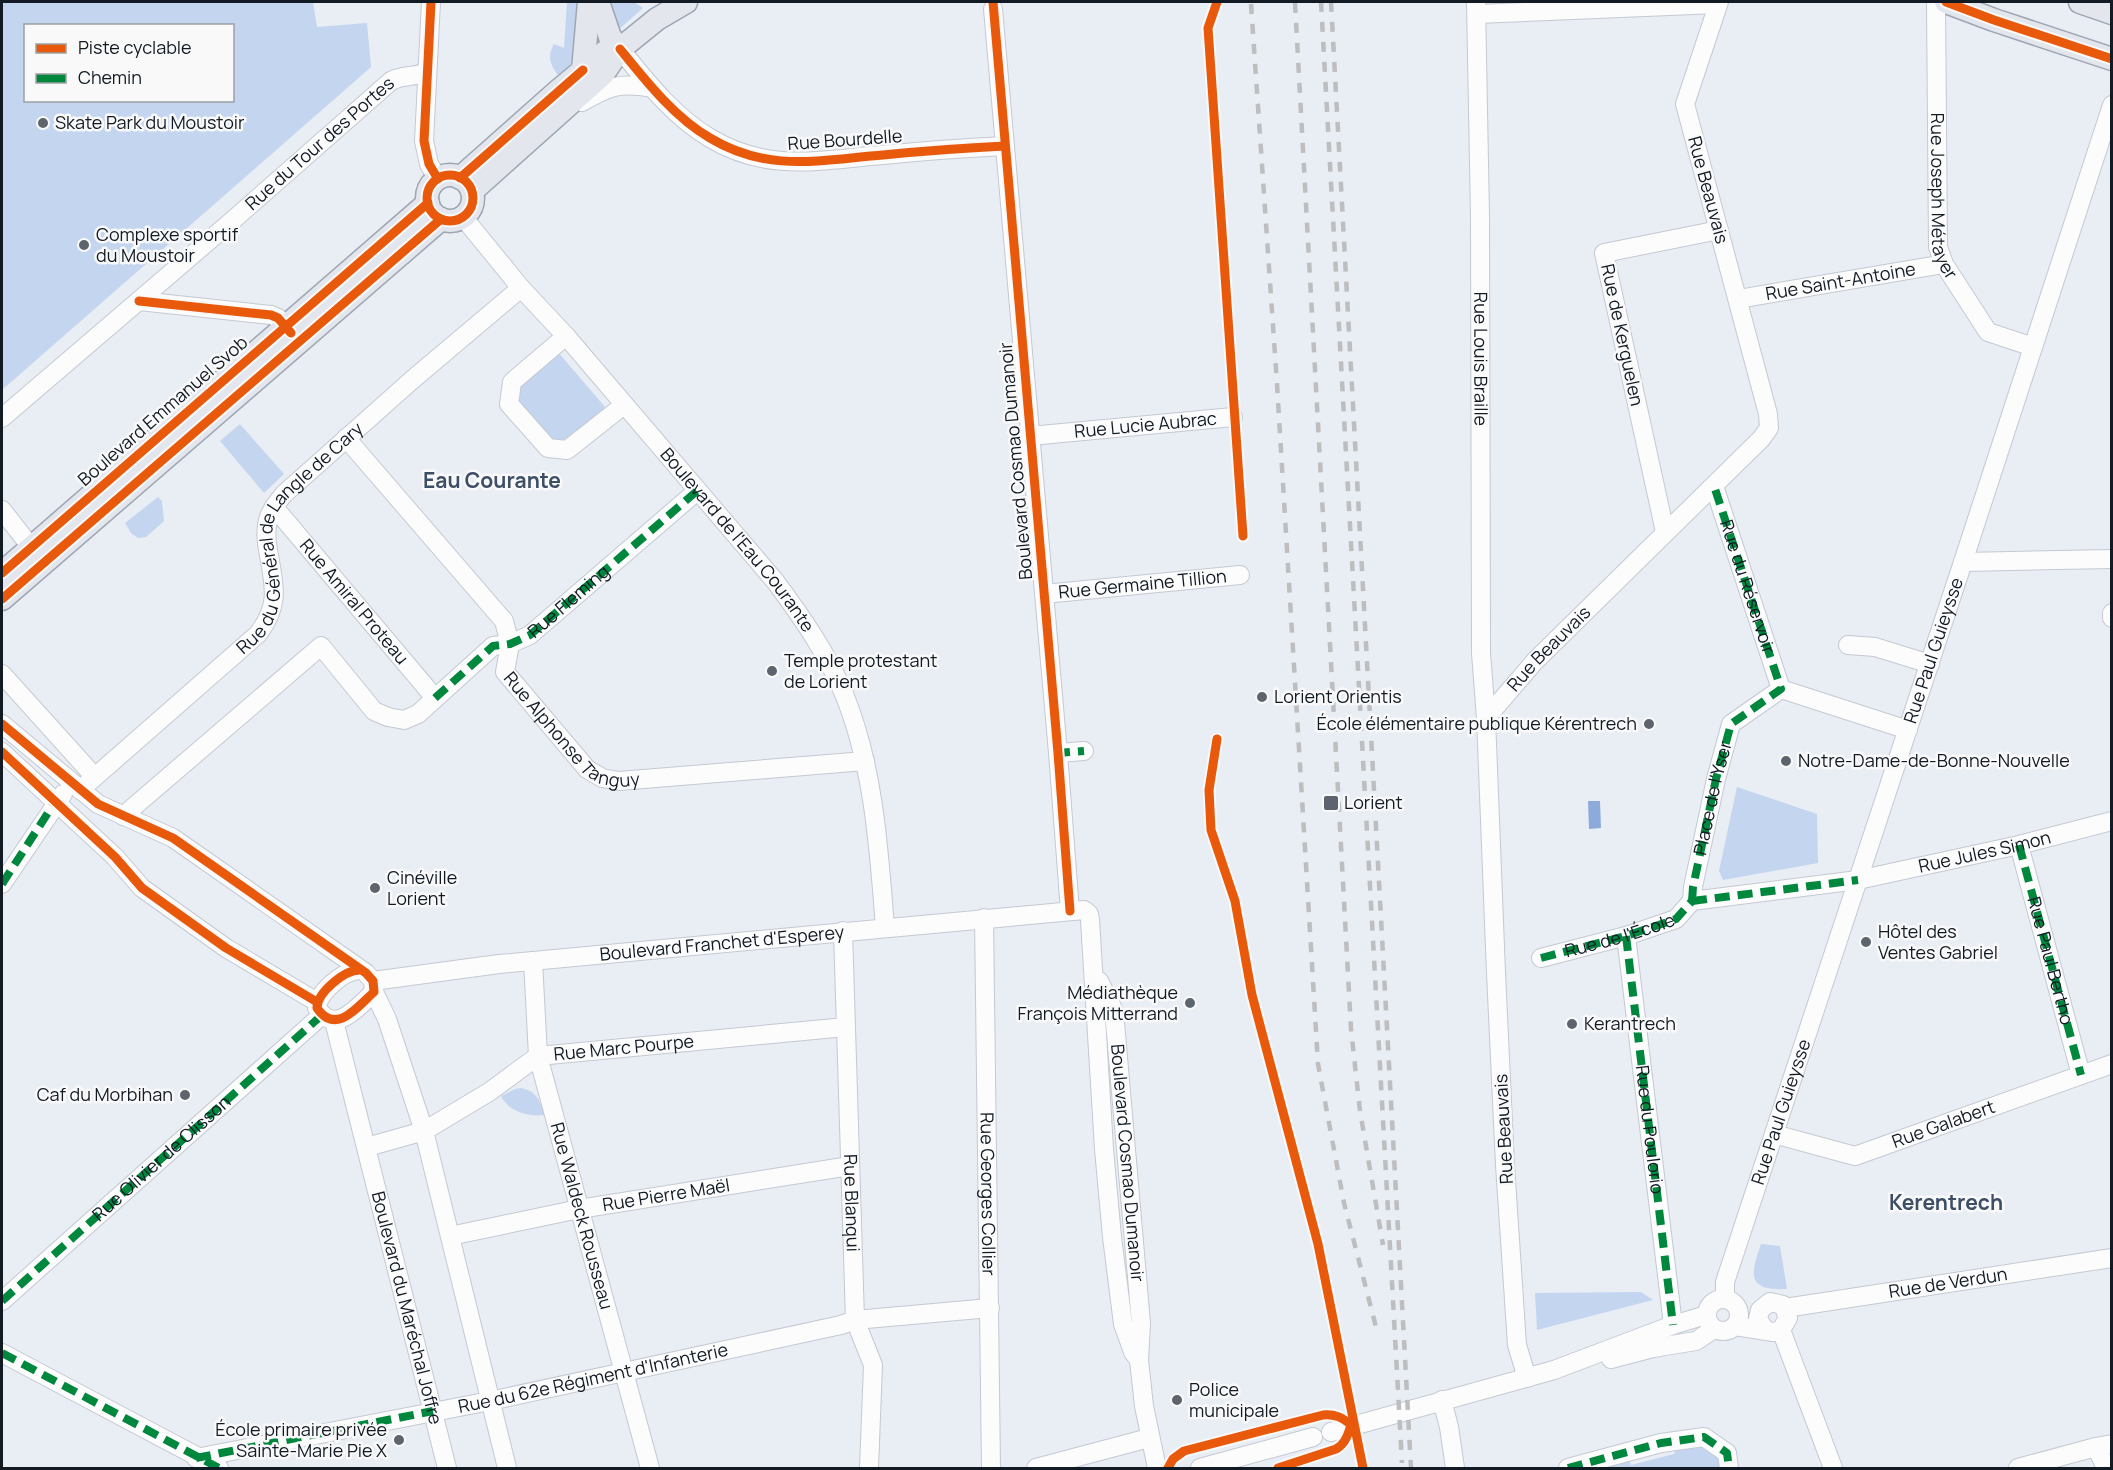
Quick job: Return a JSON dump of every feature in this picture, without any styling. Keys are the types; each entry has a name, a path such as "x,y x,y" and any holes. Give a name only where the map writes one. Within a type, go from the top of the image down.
{"main road":[{"path":"583,70 589,2"},
{"path":"598,2 610,37 620,49"},
{"path":"1946,2 2112,59"},
{"path":"2080,2 2112,13"},
{"path":"466,184 557,117 603,74 620,49 670,4"},
{"path":"466,184 583,70 605,52 620,49"},
{"path":"449,175 466,184 472,206 463,217 456,220 434,211 429,189 438,179 449,175"},
{"name":"Boulevard Emmanuel Svob","path":"2,599 292,334 434,211"},
{"name":"Boulevard Emmanuel Svob","path":"2,573 292,334"}],"street":[{"path":"431,2 424,141 429,164 438,179"},
{"name":"Rue Joseph Métayer","path":"1936,2 1938,247 1944,264 1988,332 2033,347"},
{"path":"1477,8 1718,3"},
{"name":"Rue Beauvais","path":"1527,1378 1518,1345 1505,1153 1486,718 1535,661 1714,486 1769,428 1768,414 1685,104 1718,3"},
{"name":"Rue Louis Braille","path":"1477,8 1481,642 1486,718"},
{"name":"Boulevard Cosmao Dumanoir","path":"993,9 1070,911 1080,909 1089,914 1094,971 1114,1011 1141,1323 1139,1360 1149,1438 1157,1468"},
{"name":"Rue Bourdelle","path":"620,49 652,88 688,122 709,138 732,150 759,159 797,163 882,154 1005,146"},
{"name":"Rue du Tour des Portes","path":"2,418 391,81 405,75 421,75 427,71"},
{"path":"557,117 605,88 623,85 652,88"},
{"name":"Rue Paul Guieysse","path":"1728,1299 1725,1282 2112,105"},
{"name":"Boulevard de l'Eau Courante","path":"463,217 521,288 566,336 775,581 806,622 844,693 865,761 878,845 885,927"},
{"name":"Rue de Kerguelen","path":"1665,532 1604,253 1719,230"},
{"name":"Rue Saint-Antoine","path":"1737,299 1944,264"},
{"name":"Rue du Général de Langle de Cary","path":"2,885 55,802 94,776 258,634 268,622 274,606 274,588 266,528 274,507 284,494 521,288"},
{"path":"139,301 261,313 278,318 292,334"},
{"path":"566,336 512,382 509,404 548,448 567,450 624,405"},
{"name":"Rue Lucie Aubrac","path":"1030,436 1233,417"},
{"name":"Rue Alphonse Tanguy","path":"346,438 504,621 510,644 505,672 587,769 602,778 619,781 865,761"},
{"name":"Rue du Réservoir","path":"1714,486 1781,689"},
{"name":"Rue Fleming","path":"435,698 493,646 510,644 530,635 697,491"},
{"name":"Rue Amiral Proteau","path":"274,507 435,698"},
{"path":"2,510 31,547"},
{"path":"1963,562 2112,559"},
{"name":"Rue Germaine Tillion","path":"1044,594 1240,575"},
{"path":"2112,612 2112,618"},
{"path":"1848,645 1875,647 1930,664"},
{"path":"123,816 321,646 374,711 404,720 418,714 435,698"},
{"path":"2,674 94,776"},
{"path":"1781,689 1908,730"},
{"name":"Place de l'Yser","path":"1692,901 1714,786 1731,724 1781,689"},
{"path":"2,724 98,804 173,838 369,981 387,1019 424,1131 507,1468"},
{"path":"1058,753 1084,751"},
{"path":"2,752 115,856 142,888 226,948 324,1013 343,1019 369,981"},
{"name":"Rue Jules Simon","path":"1858,880 2019,845 2112,821"},
{"name":"Rue Paul Bertho","path":"2019,845 2081,1075"},
{"path":"1692,901 1858,880"},
{"name":"Rue de l'École","path":"1541,958 1626,936 1676,919 1692,901"},
{"name":"Boulevard Franchet d'Esperey","path":"369,981 533,961 1070,911"},
{"name":"Rue Georges Collier","path":"984,918 991,1468"},
{"name":"Rue Blanqui","path":"843,931 855,1320 873,1365 869,1468"},
{"name":"Rue du Poulorio","path":"1626,936 1673,1325"},
{"name":"Rue Waldeck Rousseau","path":"533,961 538,1056 650,1468"},
{"path":"324,1013 320,995 348,972 369,981"},
{"name":"Boulevard du Maréchal Joffre","path":"324,1013 367,1147 447,1468"},
{"name":"Rue Olivier de Clisson","path":"2,1301 324,1013"},
{"name":"Rue Marc Pourpe","path":"424,1131 489,1092 538,1056 846,1027"},
{"name":"Rue Galabert","path":"1774,1134 1855,1156 2112,1064"},
{"path":"367,1147 424,1131"},
{"name":"Rue Pierre Maël","path":"450,1236 579,1209 850,1166"},
{"name":"Rue de Verdun","path":"1785,1308 2112,1258"},
{"path":"1200,1468 1554,1371 1588,1365 1653,1348 1696,1341 1710,1322 1707,1309 1714,1300 1728,1299 1763,1306 1774,1302 1785,1308 1788,1317 1785,1327 1773,1330 1735,1326 1725,1331 1710,1322 1673,1325 1554,1371"},
{"path":"1728,1299 1735,1303 1739,1312 1740,1317 1735,1326"},
{"path":"1763,1306 1758,1319 1773,1330 1833,1468"},
{"name":"Rue du 62e Régiment d'Infanterie","path":"196,1458 490,1401 841,1326 855,1320 990,1308"},
{"path":"2,1353 196,1458 219,1468"},
{"path":"1442,1400 1449,1427 1455,1468"},
{"path":"1568,1468 1661,1443 1704,1437 1727,1452 1729,1468"},
{"path":"1036,1468 1149,1438"},
{"path":"2018,1468 2104,1445 2106,1468"}],"shaded area":[{"name":"Complexe sportif du Moustoir","path":"2,2 313,2 317,27 367,23 371,67 2,390"},
{"path":"567,2 577,2 574,58 568,68 558,75 551,64 550,57 554,44 564,48"},
{"path":"607,2 634,2 643,8 616,32"},
{"path":"557,351 605,407 569,440 551,439 518,402 518,388"},
{"path":"240,424 284,474 264,493 220,441"},
{"path":"158,497 162,501 164,521 146,537 138,538 131,533 125,523"},
{"path":"1737,787 1817,814 1818,863 1723,880 1719,871"},
{"path":"521,1088 534,1094 545,1115 532,1115 514,1110 501,1096"},
{"path":"1761,1244 1780,1246 1787,1289 1765,1287 1758,1284 1755,1279 1755,1264"},
{"path":"1641,1292 1653,1300 1537,1330 1535,1293"},
{"path":"1704,1437 1729,1468 1568,1468 1627,1453 1631,1465 1674,1454 1678,1441"}],"water":[{"path":"1588,801 1600,801 1601,828 1589,829"}],"railway":[{"path":"1321,2 1402,1463"},
{"path":"1331,2 1411,1468"},
{"path":"1295,3 1351,1029 1360,1111 1383,1245"},
{"path":"1251,4 1277,384 1318,1064 1344,1203 1376,1327"}],"marked path":[{"path":"1692,901 1716,779 1731,724 1781,689 1714,486"},
{"path":"435,698 493,646 510,644 530,635 697,491"},
{"path":"1058,756 1058,753 1084,751"},
{"path":"2,884 55,802"},
{"path":"2019,845 2081,1075"},
{"path":"1692,901 1858,880"},
{"path":"1541,958 1626,936 1676,919 1692,901"},
{"path":"1626,936 1673,1325"},
{"path":"2,1301 322,1015"},
{"path":"2,1353 219,1468"},
{"path":"196,1458 433,1411"},
{"path":"1568,1468 1661,1443 1704,1437 1727,1453 1729,1468"}],"cycle path":[{"path":"431,2 424,141 429,164 438,179"},
{"path":"993,2 1070,911"},
{"path":"1217,2 1208,28 1243,536"},
{"path":"1946,2 2112,59"},
{"path":"620,49 661,98 684,120 710,138 753,156 795,162 1005,146"},
{"path":"460,178 583,70"},
{"path":"450,175 466,182 473,198 466,214 450,221 434,214 427,198 434,182 450,175"},
{"path":"2,573 428,203"},
{"path":"2,599 441,219"},
{"path":"139,301 271,315 278,318 291,333"},
{"path":"2,724 98,804 173,838 366,973 373,981 374,992 354,1011 339,1019 324,1016 317,1008 326,989 339,978 360,970"},
{"path":"1217,739 1209,790 1211,830 1235,901 1252,995 1318,1244 1363,1468"},
{"path":"2,752 115,857 142,888 226,948 317,1002"},
{"path":"1168,1468 1173,1459 1184,1451 1323,1415 1338,1417 1351,1425 1344,1442 1336,1449 1278,1468"}],"place":[{"name":"Skate Park du Moustoir","path":"43,123"},
{"name":"Complexe sportif du Moustoir","path":"84,245"},
{"name":"Temple protestant de Lorient","path":"772,671"},
{"name":"Lorient Orientis","path":"1262,697"},
{"name":"École élémentaire publique Kérentrech","path":"1649,724"},
{"name":"Notre-Dame-de-Bonne-Nouvelle","path":"1786,761"},
{"name":"Lorient","path":"1331,803"},
{"name":"Cinéville Lorient","path":"375,888"},
{"name":"Hôtel des Ventes Gabriel","path":"1866,942"},
{"name":"Médiathèque François Mitterrand","path":"1190,1003"},
{"name":"Kerantrech","path":"1572,1024"},
{"name":"Caf du Morbihan","path":"185,1095"},
{"name":"Police municipale","path":"1177,1400"},
{"name":"École primaire privée Sainte-Marie Pie X","path":"399,1440"}],"district":[{"name":"Eau Courante","path":"492,481"},
{"name":"Kerentrech","path":"1946,1203"}]}
